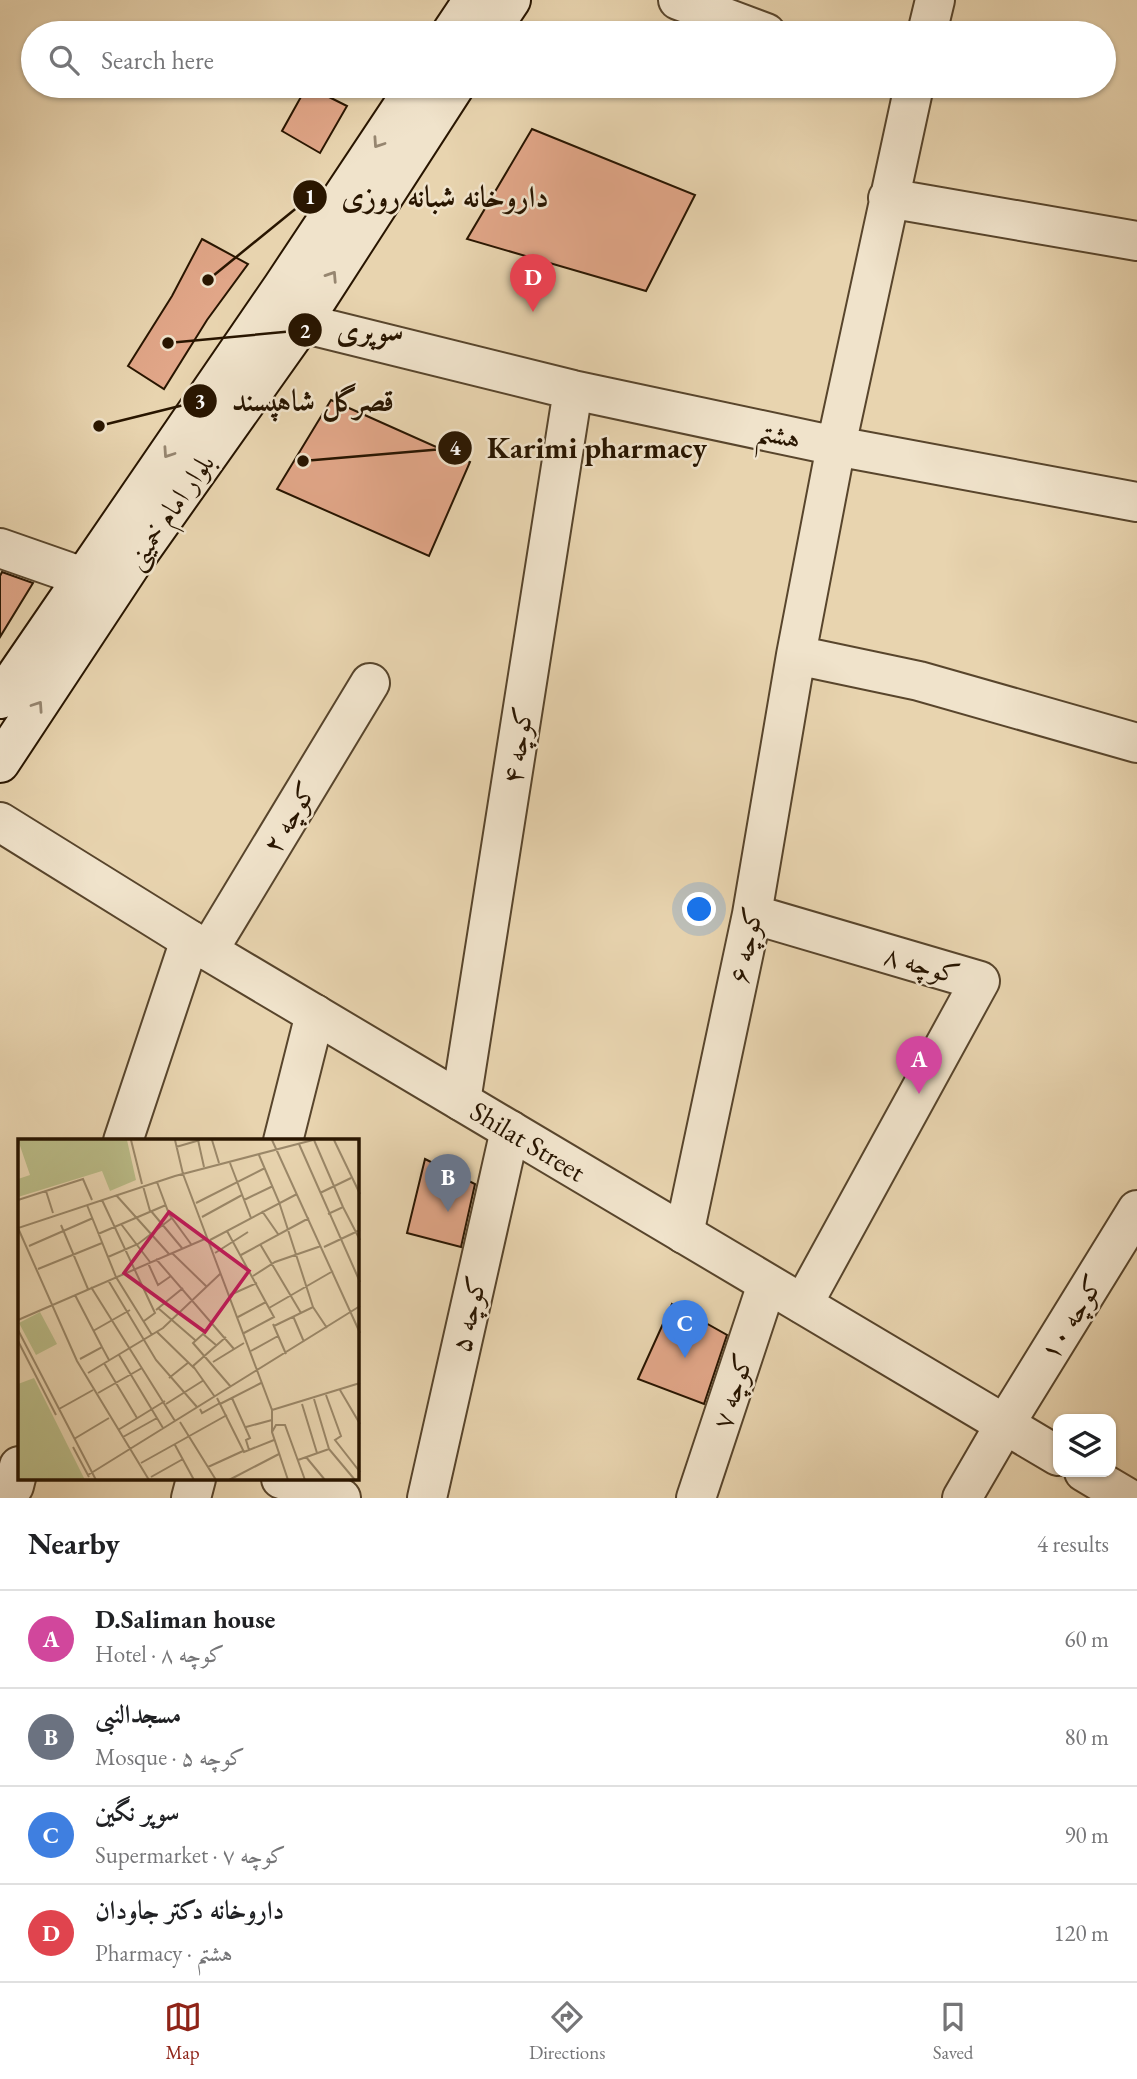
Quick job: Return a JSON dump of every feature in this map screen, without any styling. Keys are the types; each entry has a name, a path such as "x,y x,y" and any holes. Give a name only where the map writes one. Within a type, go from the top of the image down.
{"street":[{"path":"464,16 511,0"},
{"path":"678,0 734,21"},
{"path":"930,21 935,0"},
{"name":"بلوار امام خمینی","path":"0,699 283,286 408,98"},
{"name":"بلوار امام خمینی","path":"0,763 132,563 302,323 447,98"},
{"name":"کوچه ۶","path":"684,1234 752,914 796,655 836,446 909,98"},
{"path":"888,198 1137,241"},
{"name":"هشتم","path":"302,323 573,390 836,446 1137,502"},
{"name":"کوچه ۴","path":"461,1101 573,390"},
{"path":"0,548 83,577"},
{"path":"796,655 919,681 1137,743"},
{"name":"کوچه ۲","path":"124,1139 199,945 370,683"},
{"name":"Shilat Street","path":"0,822 199,945 1053,1453"},
{"name":"کوچه ۸","path":"752,914 980,981 803,1304"},
{"path":"284,1139 315,1014"},
{"name":"کوچه ۵","path":"426,1498 510,1130"},
{"name":"کوچه ۱۰","path":"962,1498 1137,1210"},
{"name":"کوچه ۷","path":"696,1498 767,1284"},
{"path":"6,1498 14,1486 18,1470"},
{"path":"1092,1477 1128,1498"},
{"path":"191,1498 197,1480"},
{"path":"284,1480 341,1498"}],"building":[{"path":"300,98 331,98 347,106 320,153 282,131"},
{"path":"532,129 695,195 646,291 467,239"},
{"path":"202,239 248,264 207,320 164,389 128,366 172,296"},
{"path":"331,400 470,462 429,556 277,489"},
{"path":"2,572 33,583 0,637 0,576"},
{"path":"425,1159 475,1184 461,1247 407,1233"},
{"path":"672,1304 727,1335 704,1404 638,1379"}],"place":[{"name":"داروخانه شبانه روزی","path":"208,280"},
{"name":"داروخانه دکتر جاودان","path":"533,312"},
{"name":"سوپری","path":"168,343"},
{"name":"قصرگل شاهپسند","path":"99,426"},
{"name":"Karimi pharmacy","path":"303,461"},
{"name":"D.Saliman house","path":"919,1094"},
{"name":"مسجدالنبی","path":"448,1212"},
{"name":"سوپر نگین","path":"685,1358"}]}
